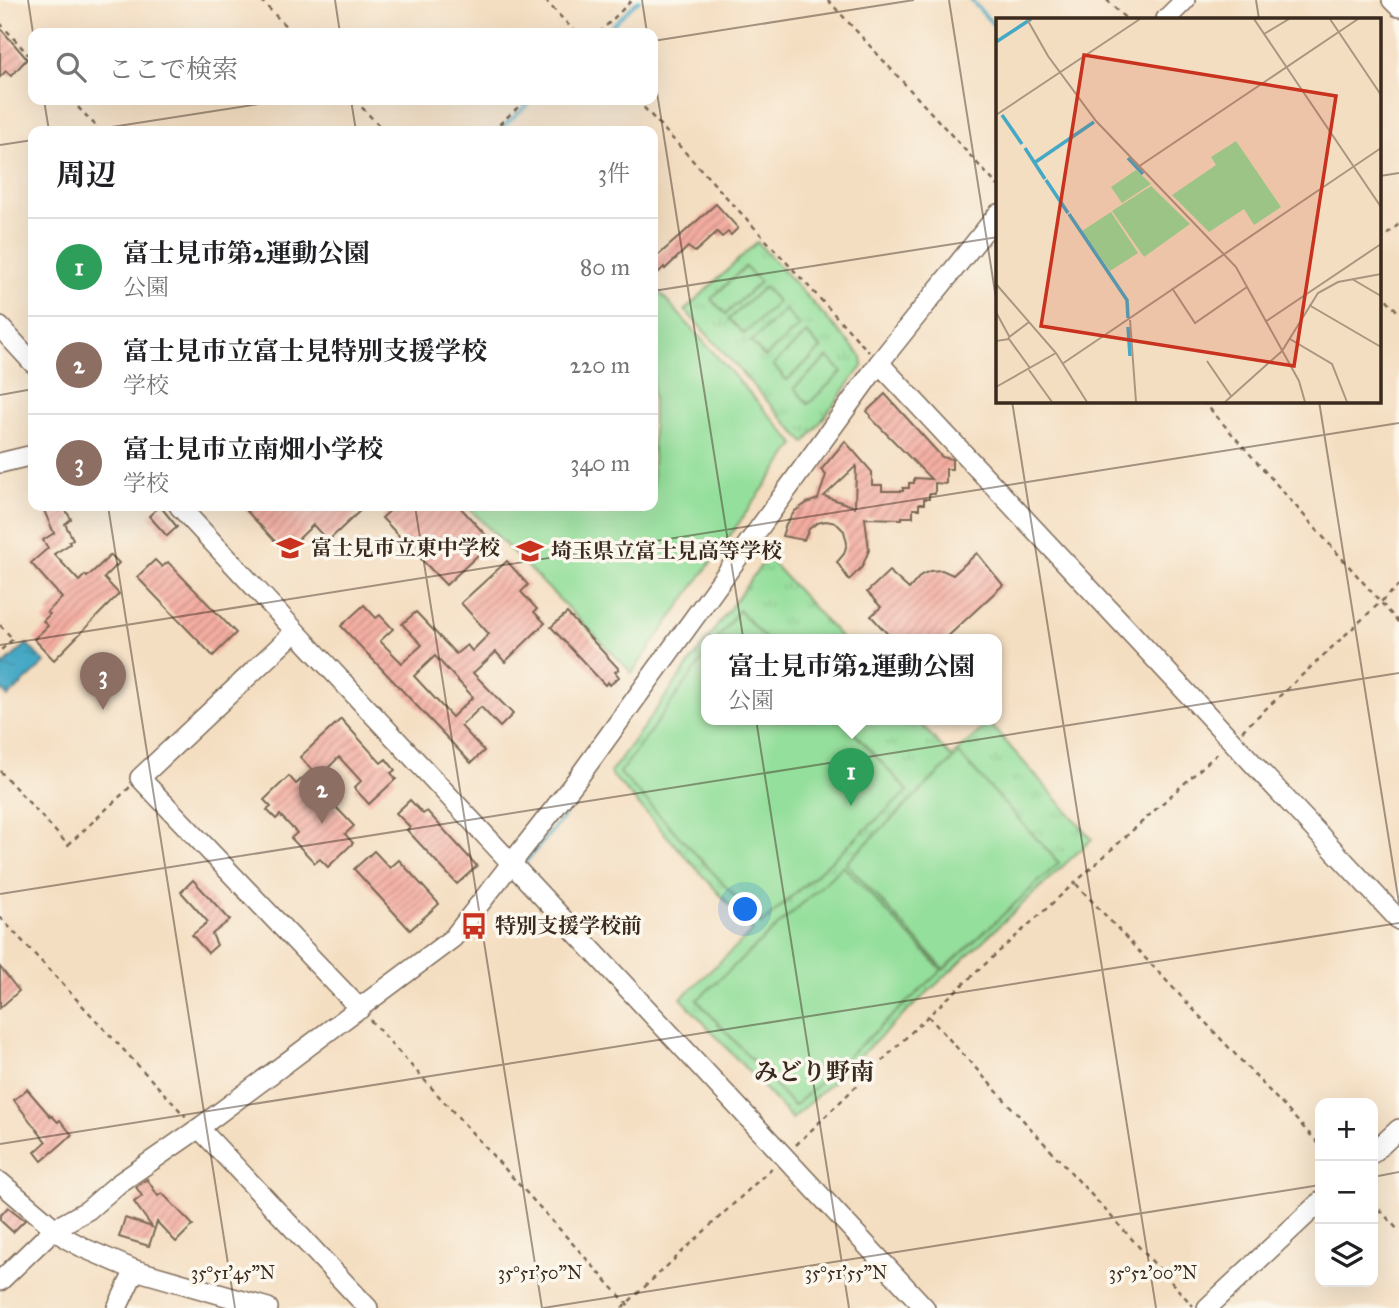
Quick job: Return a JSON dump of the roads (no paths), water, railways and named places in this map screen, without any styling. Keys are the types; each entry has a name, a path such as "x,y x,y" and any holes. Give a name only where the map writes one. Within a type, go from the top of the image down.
{"street":[{"path":"1167,18 1185,0"},
{"path":"1392,0 1399,7"},
{"path":"0,1281 54,1229 88,1210 118,1184 198,1129 453,938 594,756 879,363 996,217"},
{"path":"0,327 28,358"},
{"path":"879,363 1399,920"},
{"path":"0,463 28,456"},
{"path":"184,511 925,1308"},
{"path":"295,632 140,778 360,1009"},
{"path":"198,1129 368,1308"},
{"path":"1378,1148 1399,1129"},
{"path":"0,1182 54,1229 86,1249 135,1269 268,1308"},
{"path":"1207,1308 1315,1207"},
{"path":"117,1308 135,1269"}],"water":[{"path":"27,644 45,663 8,697 0,688 0,668"}],"waterway":[{"path":"609,28 639,0"},
{"path":"971,0 996,28"},
{"path":"504,126 527,105"},
{"path":"523,865 561,820 584,785"}],"place":[{"name":"富士見市立東中学校","path":"290,548"},
{"name":"埼玉県立富士見高等学校","path":"530,551"},
{"name":"富士見市立南畑小学校","path":"103,710"},
{"name":"富士見市第2運動公園","path":"851,806"},
{"name":"富士見市立富士見特別支援学校","path":"322,824"},
{"name":"特別支援学校前","path":"474,926"}],"district":[{"name":"みどり野南","path":"814,1072"}]}
